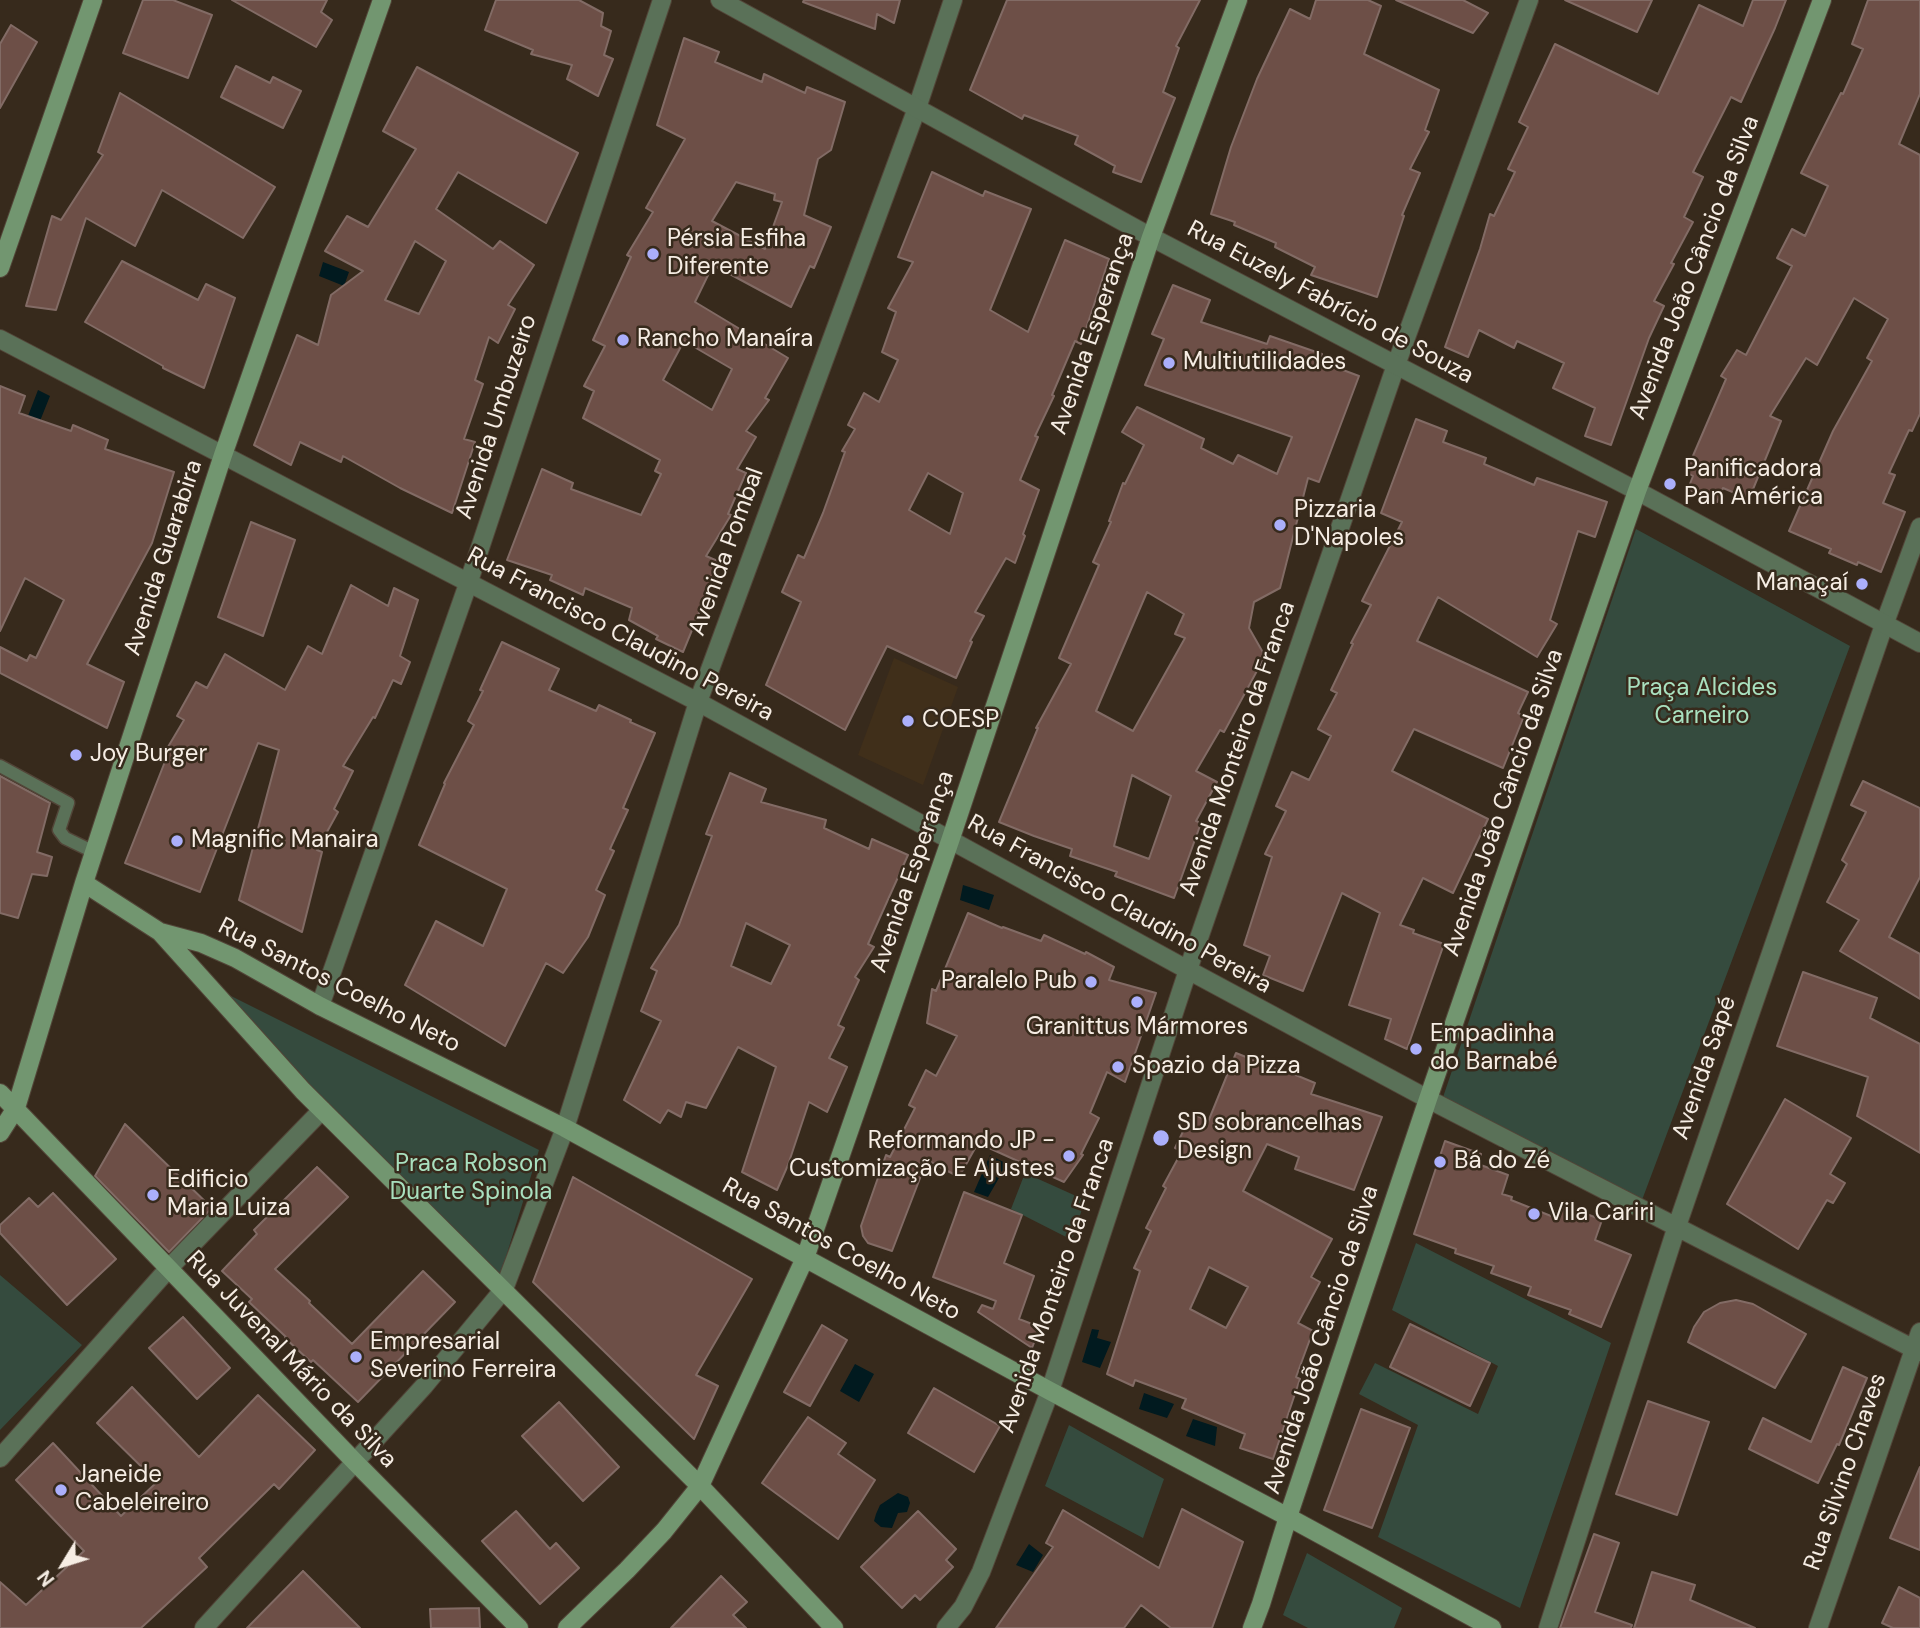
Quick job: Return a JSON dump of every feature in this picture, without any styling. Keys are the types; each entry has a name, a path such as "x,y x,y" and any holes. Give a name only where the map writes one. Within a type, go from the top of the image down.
{"main road":[{"path":"0,268 93,0"},
{"name":"Avenida Guarabira","path":"0,1133 16,1108 84,883 223,454 382,0"},
{"name":"Avenida Esperança","path":"567,1628 664,1531 700,1486 805,1258 950,841 1152,237 1238,0"},
{"name":"Avenida João Câncio da Silva","path":"1252,1628 1428,1099 1637,491 1822,0"},
{"path":"84,883 160,932 303,1091 700,1486 834,1628"},
{"name":"Rua Santos Coelho Neto","path":"160,932 201,943 235,958 320,1006 565,1128 1492,1628"},
{"name":"Rua Juvenal Mário da Silva","path":"0,1093 355,1462 519,1628"}],"street":[{"name":"Avenida Umbuzeiro","path":"320,1006 468,584 662,0"},
{"name":"Rua Euzely Fabrício de Souza","path":"720,0 1152,237 1637,491 1920,643"},
{"name":"Avenida Pombal","path":"204,1628 424,1386 503,1289 565,1128 698,702 917,107 953,0"},
{"name":"Avenida Monteiro da Franca","path":"946,1628 963,1607 981,1572 1050,1391 1188,970 1396,365 1529,0"},
{"name":"Rua Francisco Claudino Pereira","path":"0,338 698,702 1428,1099 1677,1226 1918,1344"},
{"name":"Avenida Sapé","path":"1548,1628 1677,1226 1920,527"},
{"path":"0,1458 169,1268 322,1110"},
{"name":"Rua Silvino Chaves","path":"1818,1628 1918,1344"}],"lane":[{"path":"0,766 68,803 59,830 65,838 94,852"}],"shaded area":[{"name":"COESP","path":"894,658 958,687 923,785 858,755"}],"green space":[{"name":"Praça Alcides Carneiro","path":"1636,529 1850,646 1639,1208 1440,1106"},
{"name":"Praca Robson Duarte Spinola","path":"225,993 539,1150 496,1289"},
{"path":"1025,1173 1085,1200 1072,1240 1011,1209"},
{"path":"1416,1243 1611,1343 1520,1608 1378,1537 1418,1425 1359,1394 1375,1363 1478,1414 1498,1366 1392,1310"},
{"path":"0,1275 82,1345 0,1430"},
{"path":"1069,1425 1164,1479 1143,1538 1045,1486"},
{"path":"1307,1553 1402,1608 1394,1628 1308,1628 1283,1615"}],"water":[{"path":"323,262 349,272 344,286 319,276"},
{"path":"38,390 50,396 40,421 28,416"},
{"path":"963,885 994,895 989,910 960,900"},
{"path":"990,1155 1007,1164 988,1197 974,1192"},
{"path":"1092,1329 1099,1330 1097,1338 1111,1342 1100,1368 1082,1362"},
{"path":"855,1364 874,1374 859,1402 840,1391"},
{"path":"1144,1393 1174,1404 1167,1418 1139,1409"},
{"path":"1193,1419 1217,1427 1215,1446 1186,1436"},
{"path":"898,1493 908,1497 910,1503 907,1512 898,1513 892,1528 881,1527 874,1521 880,1505"},
{"path":"1029,1544 1043,1555 1033,1572 1016,1565"}],"building":[{"path":"143,0 173,0 212,15 188,78 123,53"},
{"path":"232,0 327,0 321,12 332,20 316,47"},
{"path":"496,0 579,0 603,13 601,26 611,31 604,55 613,59 598,96 567,79 572,65 531,54 533,50 485,30"},
{"path":"900,0 894,23 877,14 875,29 803,2"},
{"path":"1007,0 1200,0 1176,46 1179,48 1163,92 1175,98 1141,182 1113,172 1115,166 1075,144 1078,136 1024,115 1022,119 970,90"},
{"path":"1316,0 1368,0 1381,6 1364,54 1439,90 1425,130 1429,132 1410,169 1420,173 1402,215 1404,216 1377,297 1311,275 1315,267 1275,247 1276,243 1234,225 1235,222 1211,214 1231,147 1257,79 1290,9 1310,19"},
{"path":"1396,0 1463,0 1488,13 1473,33"},
{"path":"1565,0 1652,0 1637,32"},
{"path":"1753,0 1786,0 1741,102 1731,97 1693,172 1703,177 1684,217 1693,222 1654,301 1664,306 1649,338 1611,445 1585,436 1595,408 1553,388 1564,363 1517,341 1514,348 1479,330 1468,357 1445,347 1490,214 1494,216 1515,172 1508,169 1528,127 1519,122 1555,44 1658,94 1699,5 1743,26"},
{"path":"1868,0 1920,0 1920,94 1899,144 1920,155 1920,414 1912,431 1909,430 1889,473 1895,475 1883,503 1905,512 1881,572 1829,553 1831,549 1789,531 1833,431 1872,361 1867,358 1888,319 1854,298 1817,365 1806,358 1770,416 1781,421 1749,499 1723,488 1717,502 1688,489 1693,476 1686,472 1726,379 1721,376 1737,350 1746,355 1792,266 1777,258 1792,229 1805,236 1828,186 1801,173 1841,93 1843,94 1863,49 1852,44"},
{"path":"11,25 37,42 0,108 0,44"},
{"path":"684,38 719,52 715,62 762,82 764,74 805,93 807,87 845,102 831,150 818,159 804,215 831,227 814,268 810,266 791,307 713,265 695,302 788,358 765,398 769,400 746,431 756,437 737,469 746,473 728,514 731,515 706,556 720,562 683,652 656,639 658,636 629,620 632,608 585,588 583,595 550,580 552,575 507,560 542,469 573,483 571,489 641,515 661,474 655,471 660,460 583,418 594,391 584,386 605,346 593,340 631,257 627,255 653,212 646,208 685,139 657,125","holes":["736,182 775,194 774,200 782,202 765,249 712,221","684,341 732,369 712,410 663,380"]},
{"path":"236,66 270,83 273,77 301,91 283,128 221,97"},
{"path":"417,67 578,153 546,223 458,172 436,209 493,249 500,241 534,265 508,305 515,309 498,343 489,337 475,380 483,384 464,439 475,442 452,513 343,456 341,462 300,442 291,465 254,445 297,335 318,345 331,295 363,271 325,251 347,216 368,227 416,149 383,131","holes":["415,241 446,261 419,314 385,300"]},
{"path":"120,93 275,187 243,238 162,190 135,246 86,218 56,310 26,306 52,216 61,220 103,155 98,152"},
{"path":"932,172 983,196 985,191 1031,209 990,310 1028,332 1065,240 1109,259 1081,344 1075,341 1035,436 1038,437 1020,480 1039,490 1023,534 1025,536 1015,563 1006,558 975,612 984,616 970,641 972,642 956,678 887,646 845,730 766,685 801,602 782,592 798,555 804,558 823,513 845,452 842,451 855,429 848,425 864,393 879,402 898,360 882,352 896,312 888,308 913,262 898,257","holes":["928,473 963,493 950,534 909,510"]},
{"path":"122,261 198,300 206,284 235,298 204,388 163,368 85,322"},
{"path":"1173,285 1210,300 1201,322 1267,344 1270,336 1322,354 1319,361 1359,376 1319,482 1308,478 1280,588 1254,602 1249,628 1265,656 1224,732 1220,730 1196,771 1217,782 1196,821 1201,823 1174,898 1115,876 1117,872 1070,856 1072,849 999,822 1036,728 1071,664 1059,658 1099,565 1093,562 1111,522 1109,521 1123,483 1125,484 1144,445 1122,432 1137,407 1204,439 1201,448 1233,464 1238,455 1277,474 1292,437 1145,385 1164,339 1152,334","holes":["1147,592 1184,614 1175,634 1185,638 1133,731 1096,711","1132,775 1171,796 1149,859 1114,846"]},
{"path":"0,386 25,396 19,413 71,431 73,425 108,440 105,449 174,472 152,543 87,664 124,682 107,728 0,673 0,647 27,661 30,655 36,658 64,600 25,578 0,631"},
{"path":"1416,419 1447,431 1443,442 1486,458 1484,464 1534,485 1537,478 1607,502 1595,537 1578,531 1550,620 1557,624 1537,657 1438,597 1417,641 1528,692 1518,713 1524,716 1503,768 1414,729 1392,771 1488,819 1453,893 1423,878 1400,925 1414,930 1413,933 1444,944 1407,1049 1385,1039 1391,1019 1349,1005 1380,913 1342,893 1303,991 1263,975 1270,956 1244,945 1272,857 1265,854 1286,811 1276,806 1292,772 1309,780 1331,736 1318,729 1337,693 1331,690 1353,644 1351,643 1371,605 1362,601 1402,522 1381,513"},
{"path":"251,522 295,540 263,636 218,617"},
{"path":"351,585 388,606 394,588 418,600 400,656 410,662 401,684 393,680 375,718 373,717 343,766 353,771 334,809 338,812 317,850 322,852 302,932 239,900 279,750 258,743 200,892 125,863 166,759 162,757 184,720 177,716 196,682 207,688 225,654 285,690 308,646 322,654"},
{"path":"502,642 559,669 549,690 596,711 599,705 655,733 623,808 628,810 610,849 614,851 596,890 605,895 588,937 563,973 546,963 505,1046 405,985 436,921 483,946 507,889 419,845 444,783 474,725 468,721"},
{"path":"730,773 766,789 761,802 826,820 824,828 869,849 872,839 908,855 868,944 874,947 855,977 859,980 838,1025 844,1028 829,1058 847,1067 827,1112 809,1102 777,1190 742,1172 776,1067 738,1047 706,1108 686,1102 681,1117 668,1110 660,1123 624,1100 661,1021 641,1011 657,971 651,968 679,925 712,836 706,834","holes":["746,923 790,945 771,984 731,966"]},
{"path":"0,776 50,803 37,852 52,857 47,876 32,874 18,918 0,913"},
{"path":"1863,781 1920,808 1920,877 1889,937 1920,954 1920,999 1840,951 1859,920 1827,902 1847,864 1842,860 1866,812 1851,805"},
{"path":"968,913 1041,941 1044,935 1085,954 1086,952 1114,967 1109,980 1156,993 1125,1082 1107,1072 1090,1113 1099,1118 1081,1154 1083,1155 1064,1182 978,1143 959,1177 927,1160 892,1251 868,1243 861,1226 886,1155 890,1157 915,1108 909,1105 926,1070 936,1076 957,1036 927,1023 932,989 936,991"},
{"path":"1803,972 1877,998 1870,1018 1920,1044 1920,1153 1857,1116 1868,1077 1777,1046"},
{"path":"1236,1053 1315,1083 1311,1094 1382,1117 1354,1190 1295,1169 1299,1157 1267,1144 1243,1191 1332,1239 1311,1277 1320,1282 1298,1323 1313,1331 1296,1377 1300,1379 1273,1459 1240,1448 1245,1434 1182,1408 1186,1399 1135,1380 1133,1386 1107,1374 1140,1271 1134,1268 1151,1231 1146,1228 1166,1188 1163,1186 1182,1151 1175,1148 1192,1113 1208,1122","holes":["1209,1267 1248,1287 1226,1328 1190,1309"]},
{"path":"1785,1099 1851,1138 1830,1174 1845,1183 1833,1203 1827,1200 1798,1249 1727,1204"},
{"name":"Edificio Maria Luiza","path":"125,1124 212,1208 169,1252 95,1176"},
{"path":"1445,1141 1481,1154 1478,1164 1508,1175 1502,1194 1512,1197 1511,1200 1556,1218 1561,1204 1602,1220 1595,1240 1631,1255 1601,1327 1569,1314 1571,1310 1528,1295 1531,1287 1491,1273 1494,1266 1455,1253 1456,1249 1414,1234"},
{"path":"317,1167 348,1197 275,1269 310,1301 309,1303 352,1344 423,1271 455,1302 358,1402 285,1338 249,1302 252,1299 222,1271 257,1234 254,1230"},
{"path":"573,1177 752,1279 696,1375 718,1386 694,1439 533,1282"},
{"path":"964,1192 1022,1215 1004,1263 1034,1276 1019,1319 1040,1327 1032,1348 978,1312 982,1305 993,1309 996,1301 933,1277"},
{"path":"53,1193 116,1259 67,1305 0,1233 0,1225 29,1198 38,1207"},
{"path":"1736,1300 1753,1304 1806,1334 1775,1388 1688,1342 1704,1312 1720,1303"},
{"path":"183,1317 230,1368 197,1399 149,1348"},
{"path":"1410,1324 1490,1363 1470,1406 1390,1367"},
{"path":"822,1325 847,1340 810,1406 784,1392"},
{"path":"1843,1367 1867,1378 1839,1445 1837,1444 1818,1483 1749,1449 1763,1418 1811,1442"},
{"path":"132,1387 199,1457 258,1395 315,1450 279,1489 274,1484 199,1558 207,1567 141,1628 0,1628 0,1582 26,1605 84,1551 16,1480 53,1443 121,1516 157,1482 97,1423"},
{"path":"934,1388 1000,1426 974,1472 908,1433"},
{"path":"1648,1401 1709,1422 1677,1515 1616,1494"},
{"path":"559,1402 619,1467 583,1501 522,1436"},
{"path":"1361,1409 1410,1428 1372,1528 1324,1510"},
{"path":"808,1417 846,1443 838,1454 875,1480 838,1539 762,1483"},
{"path":"1920,1467 1920,1550 1890,1538"},
{"path":"1182,1509 1243,1542 1212,1628 1171,1628 1141,1605 1124,1628 996,1628 1053,1547 1046,1543 1063,1510 1159,1568"},
{"path":"516,1511 550,1549 556,1543 579,1568 540,1604 482,1541"},
{"path":"918,1511 956,1549 946,1560 953,1567 920,1600 915,1595 902,1608 861,1567"},
{"path":"1594,1534 1619,1543 1595,1612 1632,1625 1631,1628 1560,1628"},
{"path":"303,1571 360,1628 247,1628"},
{"path":"1652,1572 1695,1585 1690,1600 1755,1628 1634,1628"},
{"path":"721,1576 747,1602 733,1615 746,1628 671,1628"},
{"path":"1899,1587 1920,1598 1920,1628 1893,1628 1882,1623"},
{"path":"479,1608 480,1628 431,1628 430,1609"}],"place":[{"name":"Pérsia Esfiha Diferente","path":"653,254"},
{"name":"Rancho Manaíra","path":"623,340"},
{"name":"Multiutilidades","path":"1169,363"},
{"name":"Panificadora Pan América","path":"1670,484"},
{"name":"Pizzaria D'Napoles","path":"1280,525"},
{"name":"Manaçaí","path":"1862,584"},
{"name":"COESP","path":"908,721"},
{"name":"Joy Burger","path":"76,755"},
{"name":"Magnific Manaira","path":"177,841"},
{"name":"Paralelo Pub","path":"1091,982"},
{"name":"Granittus Mármores","path":"1137,1002"},
{"name":"Empadinha do Barnabé","path":"1416,1049"},
{"name":"Spazio da Pizza","path":"1118,1067"},
{"name":"SD sobrancelhas Design","path":"1161,1138"},
{"name":"Reformando JP - Customização E Ajustes","path":"1069,1156"},
{"name":"Bá do Zé","path":"1440,1162"},
{"name":"Edificio Maria Luiza","path":"153,1195"},
{"name":"Vila Cariri","path":"1534,1214"},
{"name":"Empresarial Severino Ferreira","path":"356,1357"},
{"name":"Janeide Cabeleireiro","path":"61,1490"}]}
